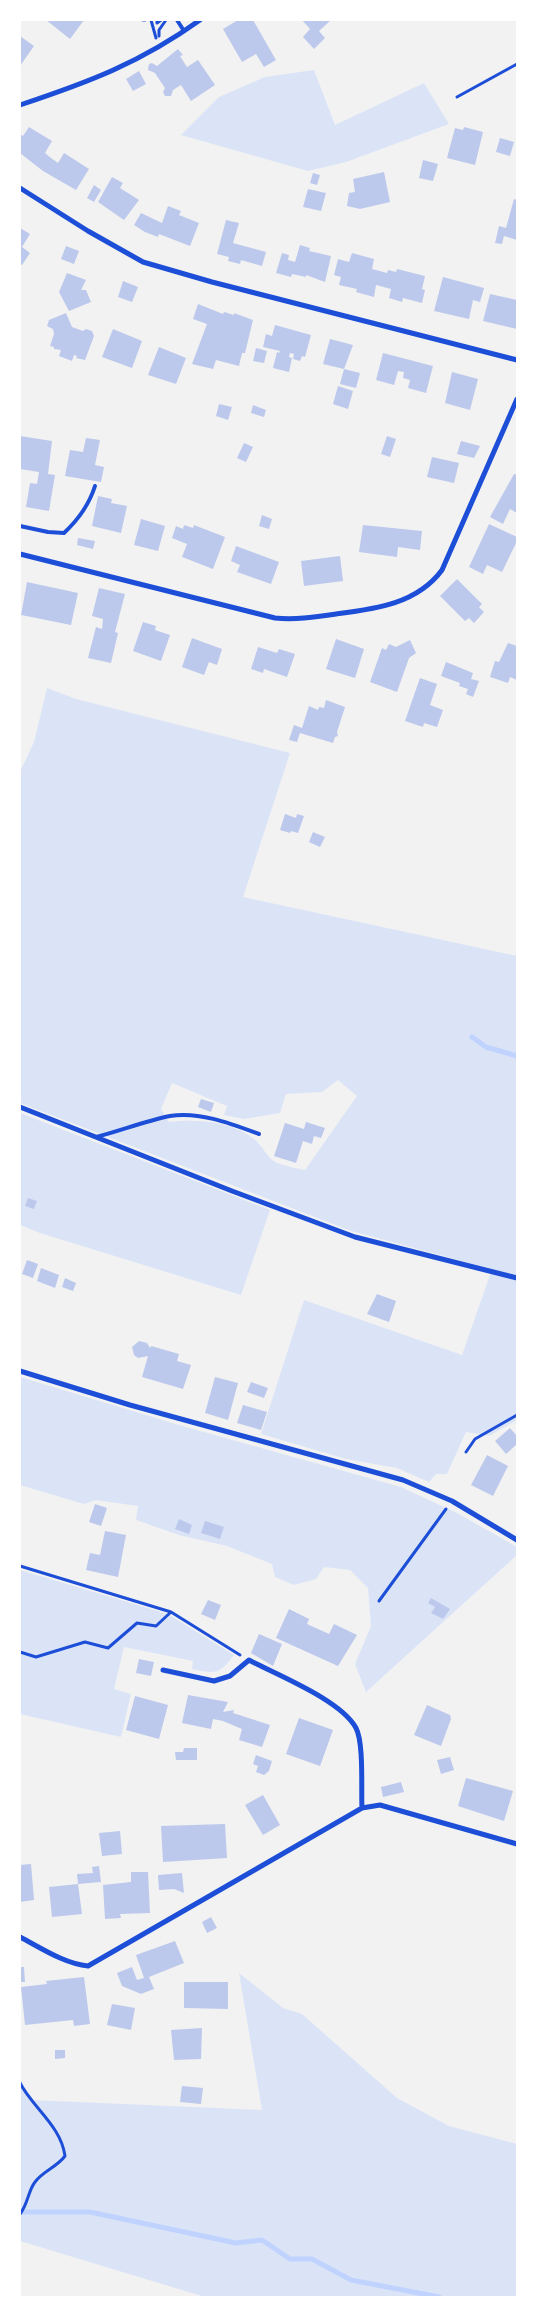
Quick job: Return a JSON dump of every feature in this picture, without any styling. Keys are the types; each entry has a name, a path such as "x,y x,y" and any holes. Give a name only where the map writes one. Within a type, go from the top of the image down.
{"street":[{"path":"20,105 92,81 157,49 200,20"},
{"path":"20,188 88,231 143,262 212,282 517,360"},
{"path":"20,554 275,618 295,620 374,609 391,604 422,590 434,581 442,570 517,399"},
{"path":"20,1106 355,1237 517,1278"},
{"path":"20,1370 130,1405 403,1480 452,1501 517,1540"},
{"path":"162,1670 214,1681 230,1676 249,1660 334,1704 356,1728 360,1749 362,1808"},
{"path":"20,1937 70,1962 88,1966 362,1808 380,1805 517,1844"}],"lane":[{"path":"177,20 184,31"},
{"path":"20,526 48,532 64,533 78,520 92,498 95,486"},
{"path":"96,1137 171,1116 191,1116 225,1122 259,1134"}],"path":[{"path":"150,20 155,35"},
{"path":"157,20 157,23 161,20"},
{"path":"457,96 517,64"},
{"path":"466,1452 475,1439 517,1415"},
{"path":"379,1601 452,1501"},
{"path":"20,1566 171,1612 249,1660"},
{"path":"20,1652 36,1657 85,1642 108,1648 138,1624 156,1626 171,1612"},
{"path":"20,2082 26,2094 49,2122 63,2145 65,2156 60,2163 34,2182 27,2206 20,2214"}],"shaded area":[{"path":"314,70 335,125 424,83 449,124 346,162 308,171 181,135 219,97 265,77"},
{"path":"47,688 76,699 290,753 243,897 517,956 517,1420 489,1436 466,1432 447,1474 436,1474 429,1482 397,1468 346,1459 261,1434 304,1300 462,1355 492,1269 351,1231 20,1103 20,772 34,742","holes":["338,1080 357,1096 305,1170 275,1162 260,1144 235,1128 202,1121 169,1122 161,1109 172,1083 227,1106 224,1115 244,1119 280,1113 286,1094 322,1092"]},
{"path":"20,1113 270,1210 241,1295 40,1233 20,1225"},
{"path":"20,1377 186,1427 401,1487 457,1513 517,1547 517,1555 366,1692 355,1664 371,1626 368,1588 350,1570 324,1567 316,1579 294,1585 275,1577 272,1564 227,1546 179,1535 136,1520 138,1506 96,1500 84,1504 20,1485"},
{"path":"20,1570 168,1614 234,1655 220,1670 207,1672 192,1669 193,1661 124,1647 114,1689 131,1694 121,1737 20,1714"},
{"path":"239,1973 283,2008 302,2014 397,2098 449,2126 517,2144 517,2297 205,2297 20,2241 20,2078 31,2100 262,2110"}],"building":[{"path":"46,20 84,20 70,39"},
{"path":"238,20 253,20 276,60 264,67 256,54 242,62 223,29"},
{"path":"302,20 331,20 319,31 325,38 314,49 303,37 310,29"},
{"path":"20,36 34,46 20,66"},
{"path":"178,49 183,55 180,56 187,67 198,60 215,85 191,101 181,85 173,90 171,96 165,96 163,92 165,88 155,73 148,70 149,64 152,63 157,66"},
{"path":"139,71 146,84 133,91 126,79"},
{"path":"29,127 52,141 45,153 58,163 64,153 89,169 76,190 43,171 20,153 20,134 23,136"},
{"path":"464,127 483,132 475,165 447,158 455,128 463,130"},
{"path":"500,138 514,142 510,156 496,152"},
{"path":"423,160 438,164 433,181 419,178"},
{"path":"384,172 390,202 360,209 347,206 349,193 355,192 353,179"},
{"path":"313,173 320,175 317,185 310,183"},
{"path":"112,177 123,183 120,188 139,200 124,220 98,202"},
{"path":"94,185 101,190 94,202 87,198"},
{"path":"308,189 326,193 321,211 303,207"},
{"path":"514,199 517,200 517,240 504,236 502,244 495,243 499,226 506,228"},
{"path":"168,206 181,211 179,215 199,223 190,246 159,234 158,237 134,225 141,213 162,223"},
{"path":"226,220 239,223 233,243 266,252 262,266 241,260 240,264 228,261 229,257 217,254"},
{"path":"20,228 30,234 22,247 30,253 22,265 20,264"},
{"path":"300,245 310,248 309,251 331,256 325,282 306,275 306,277 292,274 291,277 276,273 282,253 289,255 288,260 295,262"},
{"path":"66,246 79,251 74,264 61,259"},
{"path":"352,253 374,259 372,269 387,273 388,270 396,272 397,269 425,276 422,289 425,290 422,303 403,298 402,302 389,298 391,289 376,285 374,297 356,292 357,289 339,285 341,277 334,275 338,259 349,262"},
{"path":"67,273 86,280 81,290 86,290 91,302 69,311 59,292"},
{"path":"443,277 484,288 480,302 473,300 469,319 434,311"},
{"path":"123,281 138,287 132,302 118,297"},
{"path":"490,294 517,300 517,329 483,321"},
{"path":"198,304 223,314 224,312 234,315 234,313 253,320 245,353 242,353 239,366 216,360 213,369 192,364 207,324 193,319"},
{"path":"66,313 72,327 83,331 86,329 92,331 94,336 85,360 76,358 77,356 74,355 72,361 59,356 61,350 50,346 54,334 53,329 47,326 49,320"},
{"path":"275,325 311,335 305,357 302,356 300,361 293,359 294,354 290,353 289,357 292,358 289,372 273,368 277,352 279,353 280,351 263,347 266,334 272,336"},
{"path":"113,329 142,341 132,368 102,357"},
{"path":"330,339 353,345 344,369 323,364"},
{"path":"159,347 186,358 176,384 148,375"},
{"path":"256,348 267,351 264,363 253,361"},
{"path":"383,353 433,366 426,393 408,388 410,380 403,378 404,372 398,371 394,385 376,380"},
{"path":"344,369 360,373 356,388 340,384"},
{"path":"452,372 478,379 470,410 445,403"},
{"path":"338,386 353,391 348,409 333,404"},
{"path":"219,404 232,407 228,420 216,416"},
{"path":"253,405 266,410 264,417 251,413"},
{"path":"20,436 52,441 48,474 55,475 49,511 26,507 30,483 37,484 39,472 20,469"},
{"path":"387,436 396,439 390,457 381,454"},
{"path":"86,438 100,440 95,465 104,467 101,482 65,476 70,450 83,452"},
{"path":"461,441 480,446 474,458 457,454"},
{"path":"244,443 253,447 246,462 237,458"},
{"path":"432,457 459,463 454,483 427,477"},
{"path":"514,474 517,475 517,513 510,509 503,524 490,517"},
{"path":"98,496 112,499 111,503 127,506 121,533 92,526"},
{"path":"262,515 272,519 269,529 259,526"},
{"path":"141,519 165,526 158,551 134,545"},
{"path":"489,524 517,537 517,541 502,572 487,565 483,574 469,567"},
{"path":"184,525 193,528 194,525 225,537 213,569 182,557 187,544 172,538 176,526 183,529"},
{"path":"363,525 422,531 420,550 398,547 397,557 359,552"},
{"path":"78,538 95,541 93,549 77,545"},
{"path":"236,546 279,562 271,584 237,572 240,565 231,561"},
{"path":"340,556 343,581 304,586 301,561"},
{"path":"457,579 482,604 479,607 484,612 474,623 469,618 465,621 440,596"},
{"path":"27,582 78,593 71,625 21,615"},
{"path":"99,588 125,594 115,632 118,633 111,663 88,658 96,627 102,629 103,619 92,616"},
{"path":"143,622 156,626 155,630 170,635 161,661 133,651"},
{"path":"192,638 222,649 217,665 209,662 204,675 182,667"},
{"path":"336,639 364,649 355,678 326,669"},
{"path":"410,640 416,653 409,658 397,692 370,682 382,648 386,650 389,644 396,647"},
{"path":"508,643 517,646 517,680 510,677 508,683 490,677 495,661 499,662"},
{"path":"258,647 277,653 279,649 295,654 287,677 264,669 263,673 251,669"},
{"path":"446,662 473,673 471,679 479,681 473,697 466,694 468,689 459,686 460,683 441,676"},
{"path":"420,678 437,684 430,705 443,710 437,727 424,723 423,727 405,721"},
{"path":"326,700 345,707 337,732 338,736 335,737 333,743 300,733 297,742 289,740 294,725 302,728 309,706 318,710 319,707 324,708"},
{"path":"285,814 296,818 297,814 304,816 298,833 280,830"},
{"path":"313,832 325,837 320,847 309,842"},
{"path":"201,1099 214,1103 211,1112 198,1107"},
{"path":"306,1122 325,1128 321,1138 314,1136 312,1144 303,1141 296,1163 274,1156 285,1123 304,1129"},
{"path":"28,1198 37,1201 34,1209 25,1206"},
{"path":"27,1260 38,1264 33,1278 22,1274"},
{"path":"41,1268 59,1275 55,1288 37,1281"},
{"path":"65,1278 76,1283 73,1291 62,1287"},
{"path":"377,1294 396,1301 389,1322 367,1314"},
{"path":"139,1341 147,1343 150,1348 151,1346 179,1354 177,1361 191,1365 183,1389 142,1377 148,1356 138,1358 134,1355 132,1347"},
{"path":"215,1377 238,1383 228,1420 205,1413"},
{"path":"251,1382 268,1388 264,1398 247,1392"},
{"path":"243,1405 267,1412 261,1430 237,1423"},
{"path":"510,1428 517,1436 517,1444 506,1454 495,1441"},
{"path":"487,1455 508,1466 493,1496 471,1485"},
{"path":"95,1504 107,1508 101,1526 89,1522"},
{"path":"179,1519 192,1525 189,1534 175,1529"},
{"path":"205,1521 224,1527 220,1539 201,1533"},
{"path":"105,1531 126,1535 118,1577 86,1570 90,1553 100,1555"},
{"path":"431,1598 450,1609 443,1619 431,1613 435,1607 428,1603"},
{"path":"208,1600 221,1605 215,1620 201,1614"},
{"path":"289,1609 309,1619 307,1624 329,1634 334,1624 357,1635 338,1666 276,1638"},
{"path":"259,1634 282,1644 273,1666 251,1653"},
{"path":"139,1659 154,1662 151,1676 136,1673"},
{"path":"188,1695 228,1702 223,1712 234,1710 233,1713 270,1725 262,1747 239,1740 242,1729 223,1721 213,1719 211,1729 182,1723"},
{"path":"135,1696 168,1705 159,1739 126,1730"},
{"path":"427,1705 450,1715 451,1719 441,1746 414,1735"},
{"path":"299,1718 333,1730 320,1766 286,1754"},
{"path":"184,1748 197,1748 197,1760 176,1760 175,1752 183,1752"},
{"path":"256,1755 272,1761 269,1771 264,1775 256,1772 258,1766 253,1764"},
{"path":"450,1757 454,1770 441,1774 437,1760"},
{"path":"466,1778 513,1791 504,1821 458,1806"},
{"path":"401,1782 404,1792 383,1797 381,1787"},
{"path":"263,1795 280,1825 263,1835 245,1805"},
{"path":"225,1824 227,1858 163,1862 161,1826"},
{"path":"120,1831 122,1854 102,1856 99,1833"},
{"path":"31,1864 34,1900 20,1902 20,1865"},
{"path":"99,1866 101,1882 78,1884 77,1874 93,1873 92,1867"},
{"path":"131,1872 148,1872 150,1913 120,1914 121,1918 105,1919 103,1885 131,1882"},
{"path":"182,1873 184,1893 174,1889 159,1890 158,1875"},
{"path":"78,1884 82,1914 52,1917 49,1887"},
{"path":"211,1917 217,1928 207,1933 202,1922"},
{"path":"175,1941 184,1963 149,1977 154,1989 141,1994 122,1986 117,1973 132,1967 137,1980 144,1978 136,1955"},
{"path":"20,1967 24,1967 25,1982 20,1982"},
{"path":"84,1977 90,2024 74,2026 73,2020 25,2025 21,1987 47,1984 46,1981"},
{"path":"184,1982 228,1982 228,2009 184,2008"},
{"path":"112,2004 135,2008 131,2030 107,2025"},
{"path":"202,2028 201,2059 174,2060 171,2030"},
{"path":"55,2050 65,2050 65,2058 55,2059"},
{"path":"182,2086 203,2088 201,2104 180,2102"}],"waterway":[{"path":"472,1037 486,1047 517,1056"},
{"path":"20,2212 90,2212 236,2243 262,2240 290,2259 312,2259 351,2280 439,2297"}]}
